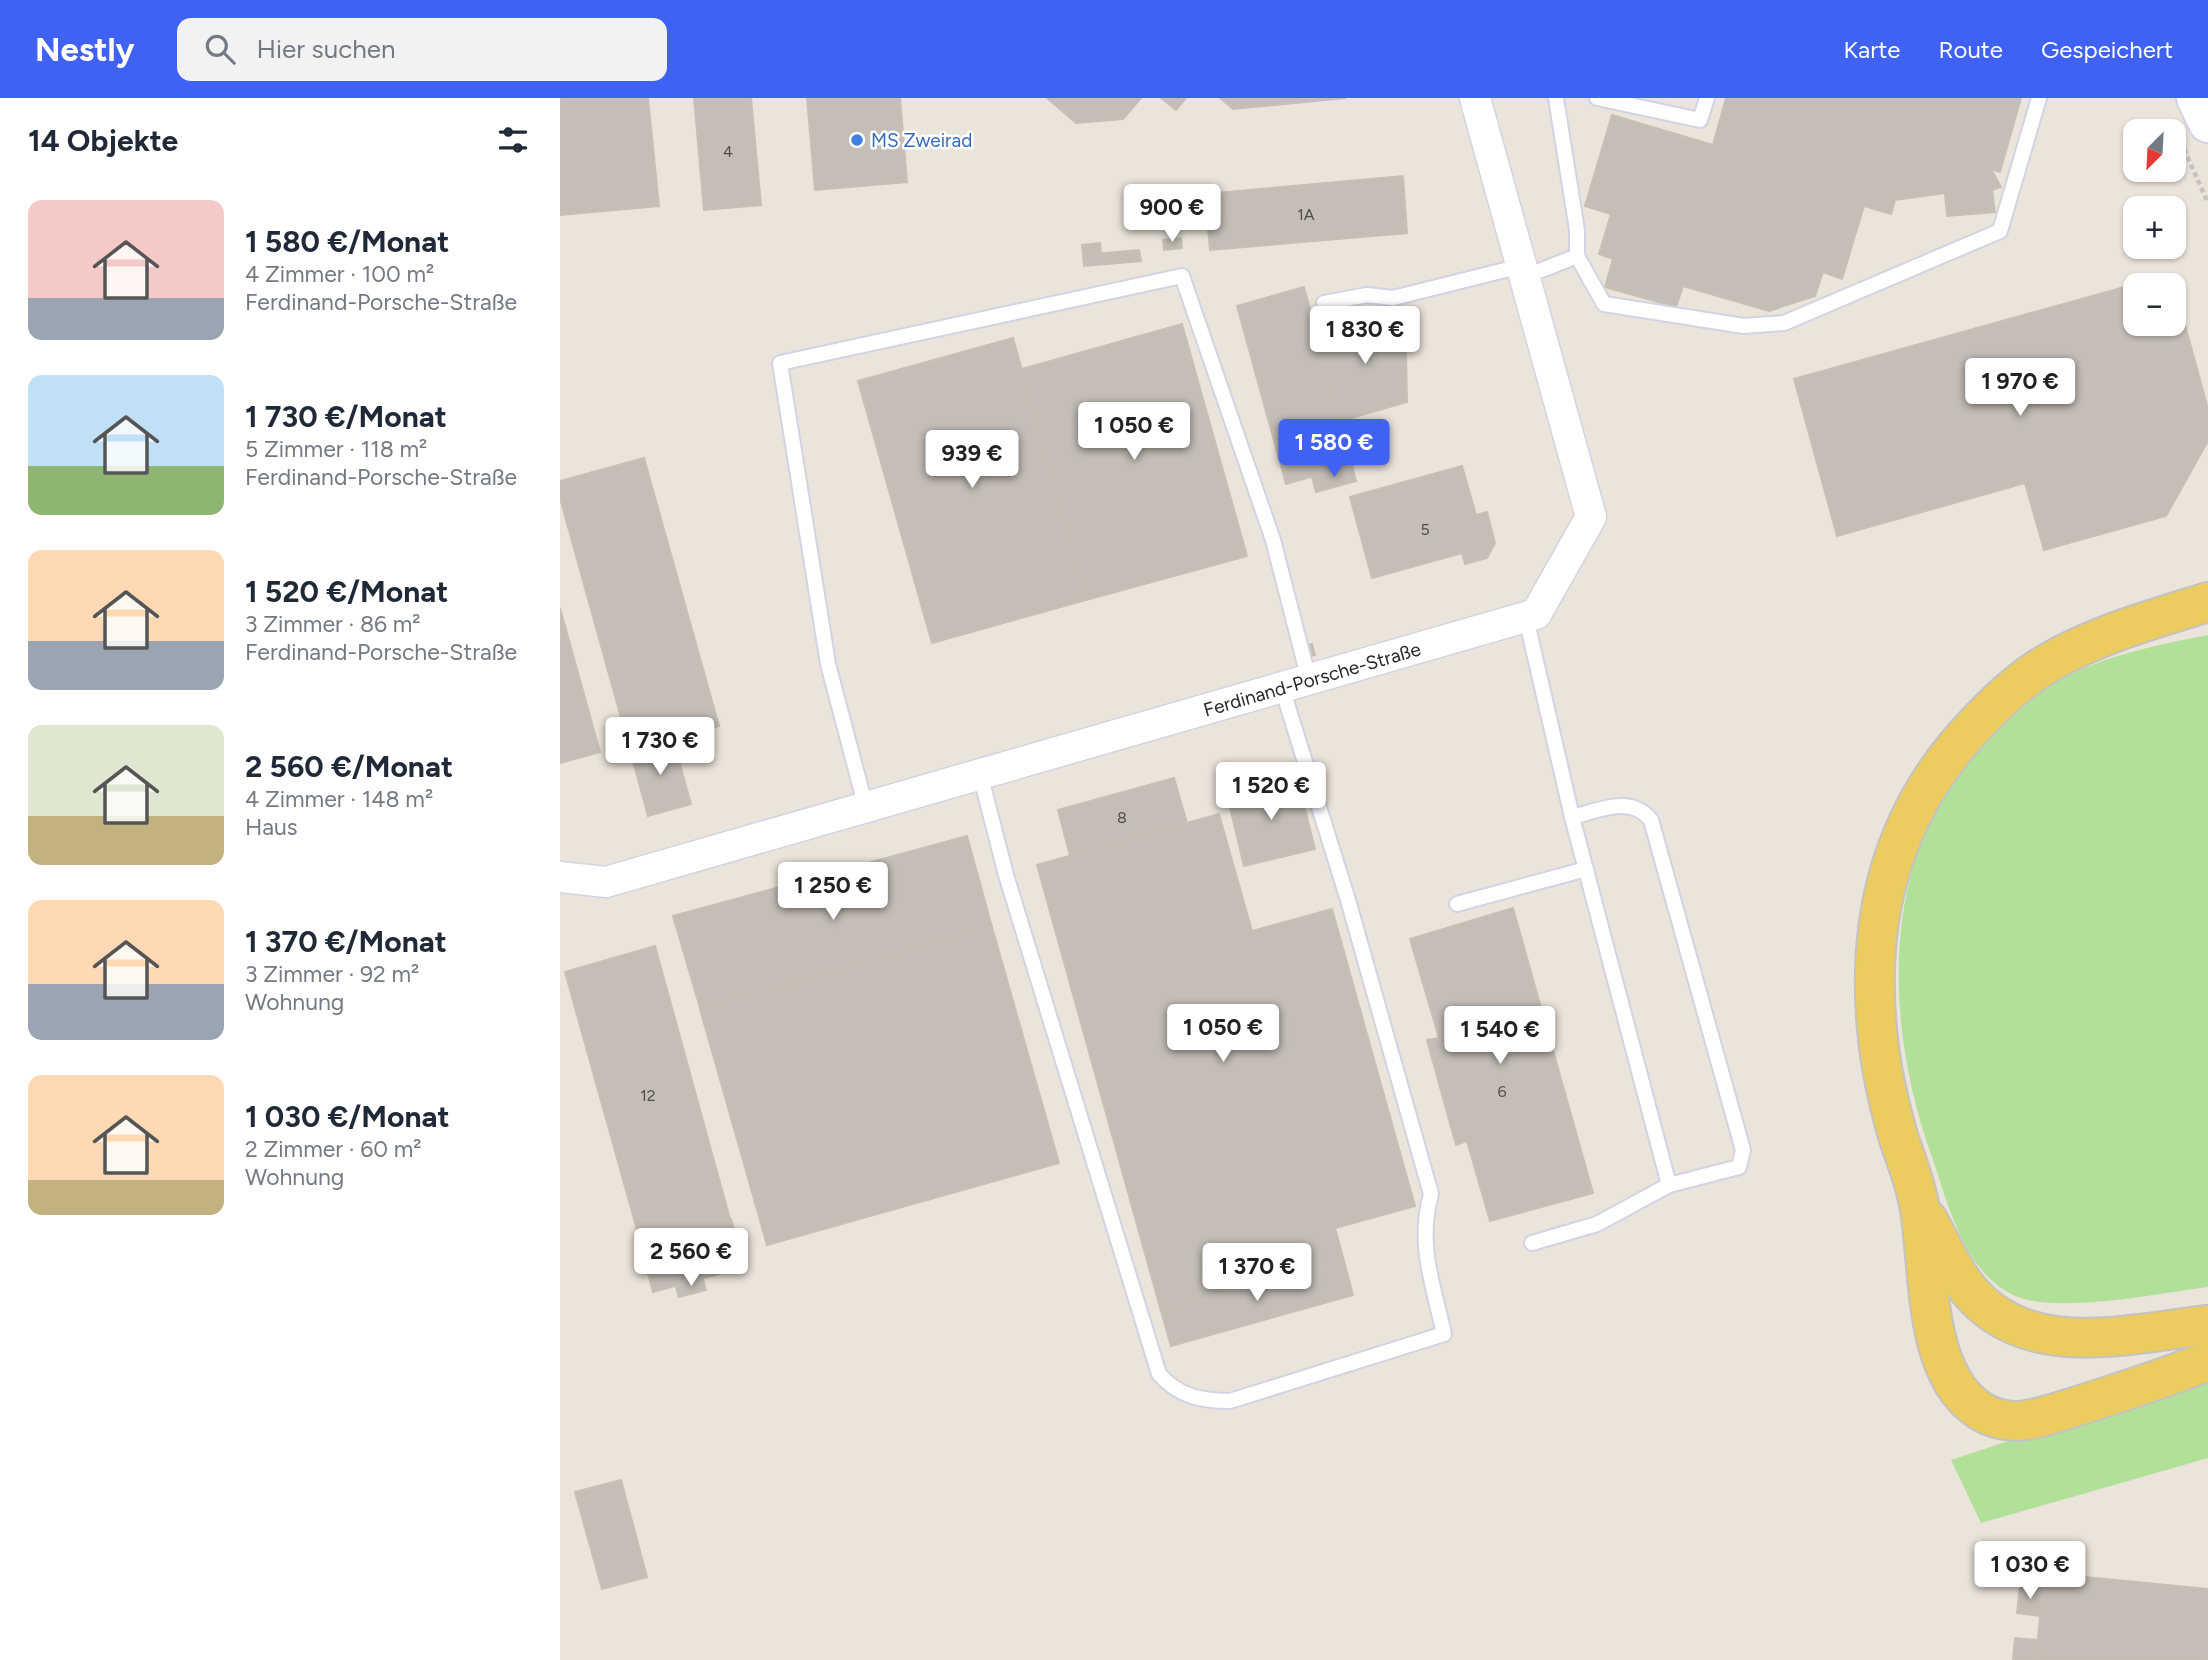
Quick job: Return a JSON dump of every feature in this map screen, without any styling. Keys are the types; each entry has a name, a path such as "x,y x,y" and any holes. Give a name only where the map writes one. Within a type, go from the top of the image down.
{"main road":[{"path":"2196,98 2208,122"},
{"path":"2208,602 2096,640 2045,664 2004,695 1958,741 1918,797 1898,844 1880,901 1873,971 1877,1032 1897,1133 1919,1202 1936,1334 1945,1369 1958,1391 1987,1414 2015,1421 2040,1416 2208,1361"},
{"path":"1919,1202 1962,1282 1998,1317 2017,1327 2060,1338 2085,1338 2208,1325"}],"street":[{"path":"1475,98 1591,517 1536,614 1526,618"},
{"name":"Ferdinand-Porsche-Straße","path":"560,877 606,883 1526,618"}],"lane":[{"path":"1556,98 1577,230 1577,256 1604,304 1744,326 1784,323 2000,231 2039,98"},
{"path":"1597,98 1700,120 1707,98"},
{"path":"1324,303 1367,295 1394,298 1523,272 1577,256"},
{"path":"866,808 828,664 780,363 1182,276 1273,540 1295,684 1349,900 1432,1194 1424,1220 1423,1240 1444,1334 1230,1401 1207,1401 1173,1390 1159,1374 1006,875 981,774"},
{"path":"1526,618 1572,817 1669,1185"},
{"path":"1532,1243 1597,1224 1669,1185 1739,1167 1743,1160 1743,1150 1651,820 1642,808 1632,804 1572,817"},
{"path":"1457,904 1586,869"}],"green space":[{"path":"2208,635 2208,1287 2109,1301 2032,1301 2013,1295 1996,1284 1970,1253 1952,1216 1932,1157 1913,1092 1901,1025 1899,958 1907,893 1925,831 1955,774 1999,724 2056,682 2092,665 2150,647"},
{"path":"2208,1375 2208,1458 1981,1523 1951,1460"}],"building":[{"path":"560,98 648,98 659,206 560,215"},
{"path":"694,98 751,98 761,205 704,210"},
{"name":"MS Zweirad","path":"807,98 900,98 907,182 815,190"},
{"path":"1047,98 1141,98 1123,119 1076,123"},
{"path":"1161,98 1186,98 1176,110"},
{"path":"1220,98 1346,98 1233,109"},
{"path":"1726,98 2021,98 2000,172 1991,169 2001,187 1992,190 1995,212 1947,216 1945,193 1895,200 1891,214 1864,206 1842,279 1823,272 1815,296 1769,311 1683,286 1676,307 1605,287 1613,259 1599,254 1611,214 1585,206 1612,115 1713,145"},
{"path":"1403,176 1407,233 1210,250 1205,194"},
{"path":"1181,238 1182,248 1164,250 1163,240"},
{"path":"1100,243 1101,253 1083,255 1082,245"},
{"path":"1139,250 1141,261 1084,266 1083,255"},
{"path":"1304,287 1353,465 1286,484 1237,306"},
{"path":"2123,287 2123,336 2186,336 2186,329 2208,409 2208,441 2166,516 2044,550 2025,483 1837,536 1794,379"},
{"path":"1383,314 1397,334 1406,355 1407,402 1341,421 1316,332"},
{"path":"1182,324 1247,556 1086,600 1022,369"},
{"path":"1013,338 1086,600 932,643 858,381"},
{"path":"644,458 719,726 630,750 560,498 560,481"},
{"path":"1352,466 1356,481 1316,492 1312,477"},
{"path":"1462,466 1476,515 1487,512 1495,543 1487,558 1465,564 1462,553 1372,578 1350,497"},
{"path":"560,608 600,752 560,763"},
{"path":"1312,644 1315,655 1310,656 1307,645"},
{"path":"673,739 691,804 648,816 630,750"},
{"path":"1174,778 1187,823 1070,856 1058,810"},
{"path":"1297,778 1315,849 1244,866 1227,795"},
{"path":"1219,814 1252,931 1332,909 1415,1206 1335,1228 1344,1261 1161,1311 1037,865"},
{"path":"967,836 992,927 700,1008 673,916"},
{"path":"1513,908 1593,1193 1490,1221 1467,1141 1456,1145 1427,1040 1439,1038 1410,939"},
{"path":"992,927 1059,1163 767,1245 700,1009"},
{"path":"655,946 730,1219 641,1244 565,972"},
{"path":"731,1219 740,1253 745,1251 746,1256 742,1257 744,1267 653,1292 640,1244"},
{"path":"1344,1261 1353,1295 1171,1346 1161,1311"},
{"path":"703,1279 706,1290 679,1297 676,1287"},
{"path":"621,1480 647,1577 602,1589 575,1492"},
{"path":"2044,1573 2208,1589 2208,1660 2036,1660"},
{"path":"2020,1586 2042,1588 2040,1616 2017,1613"},
{"path":"2015,1638 2037,1640 2036,1660 2013,1660"}],"place":[{"name":"MS Zweirad","path":"857,140"}]}
